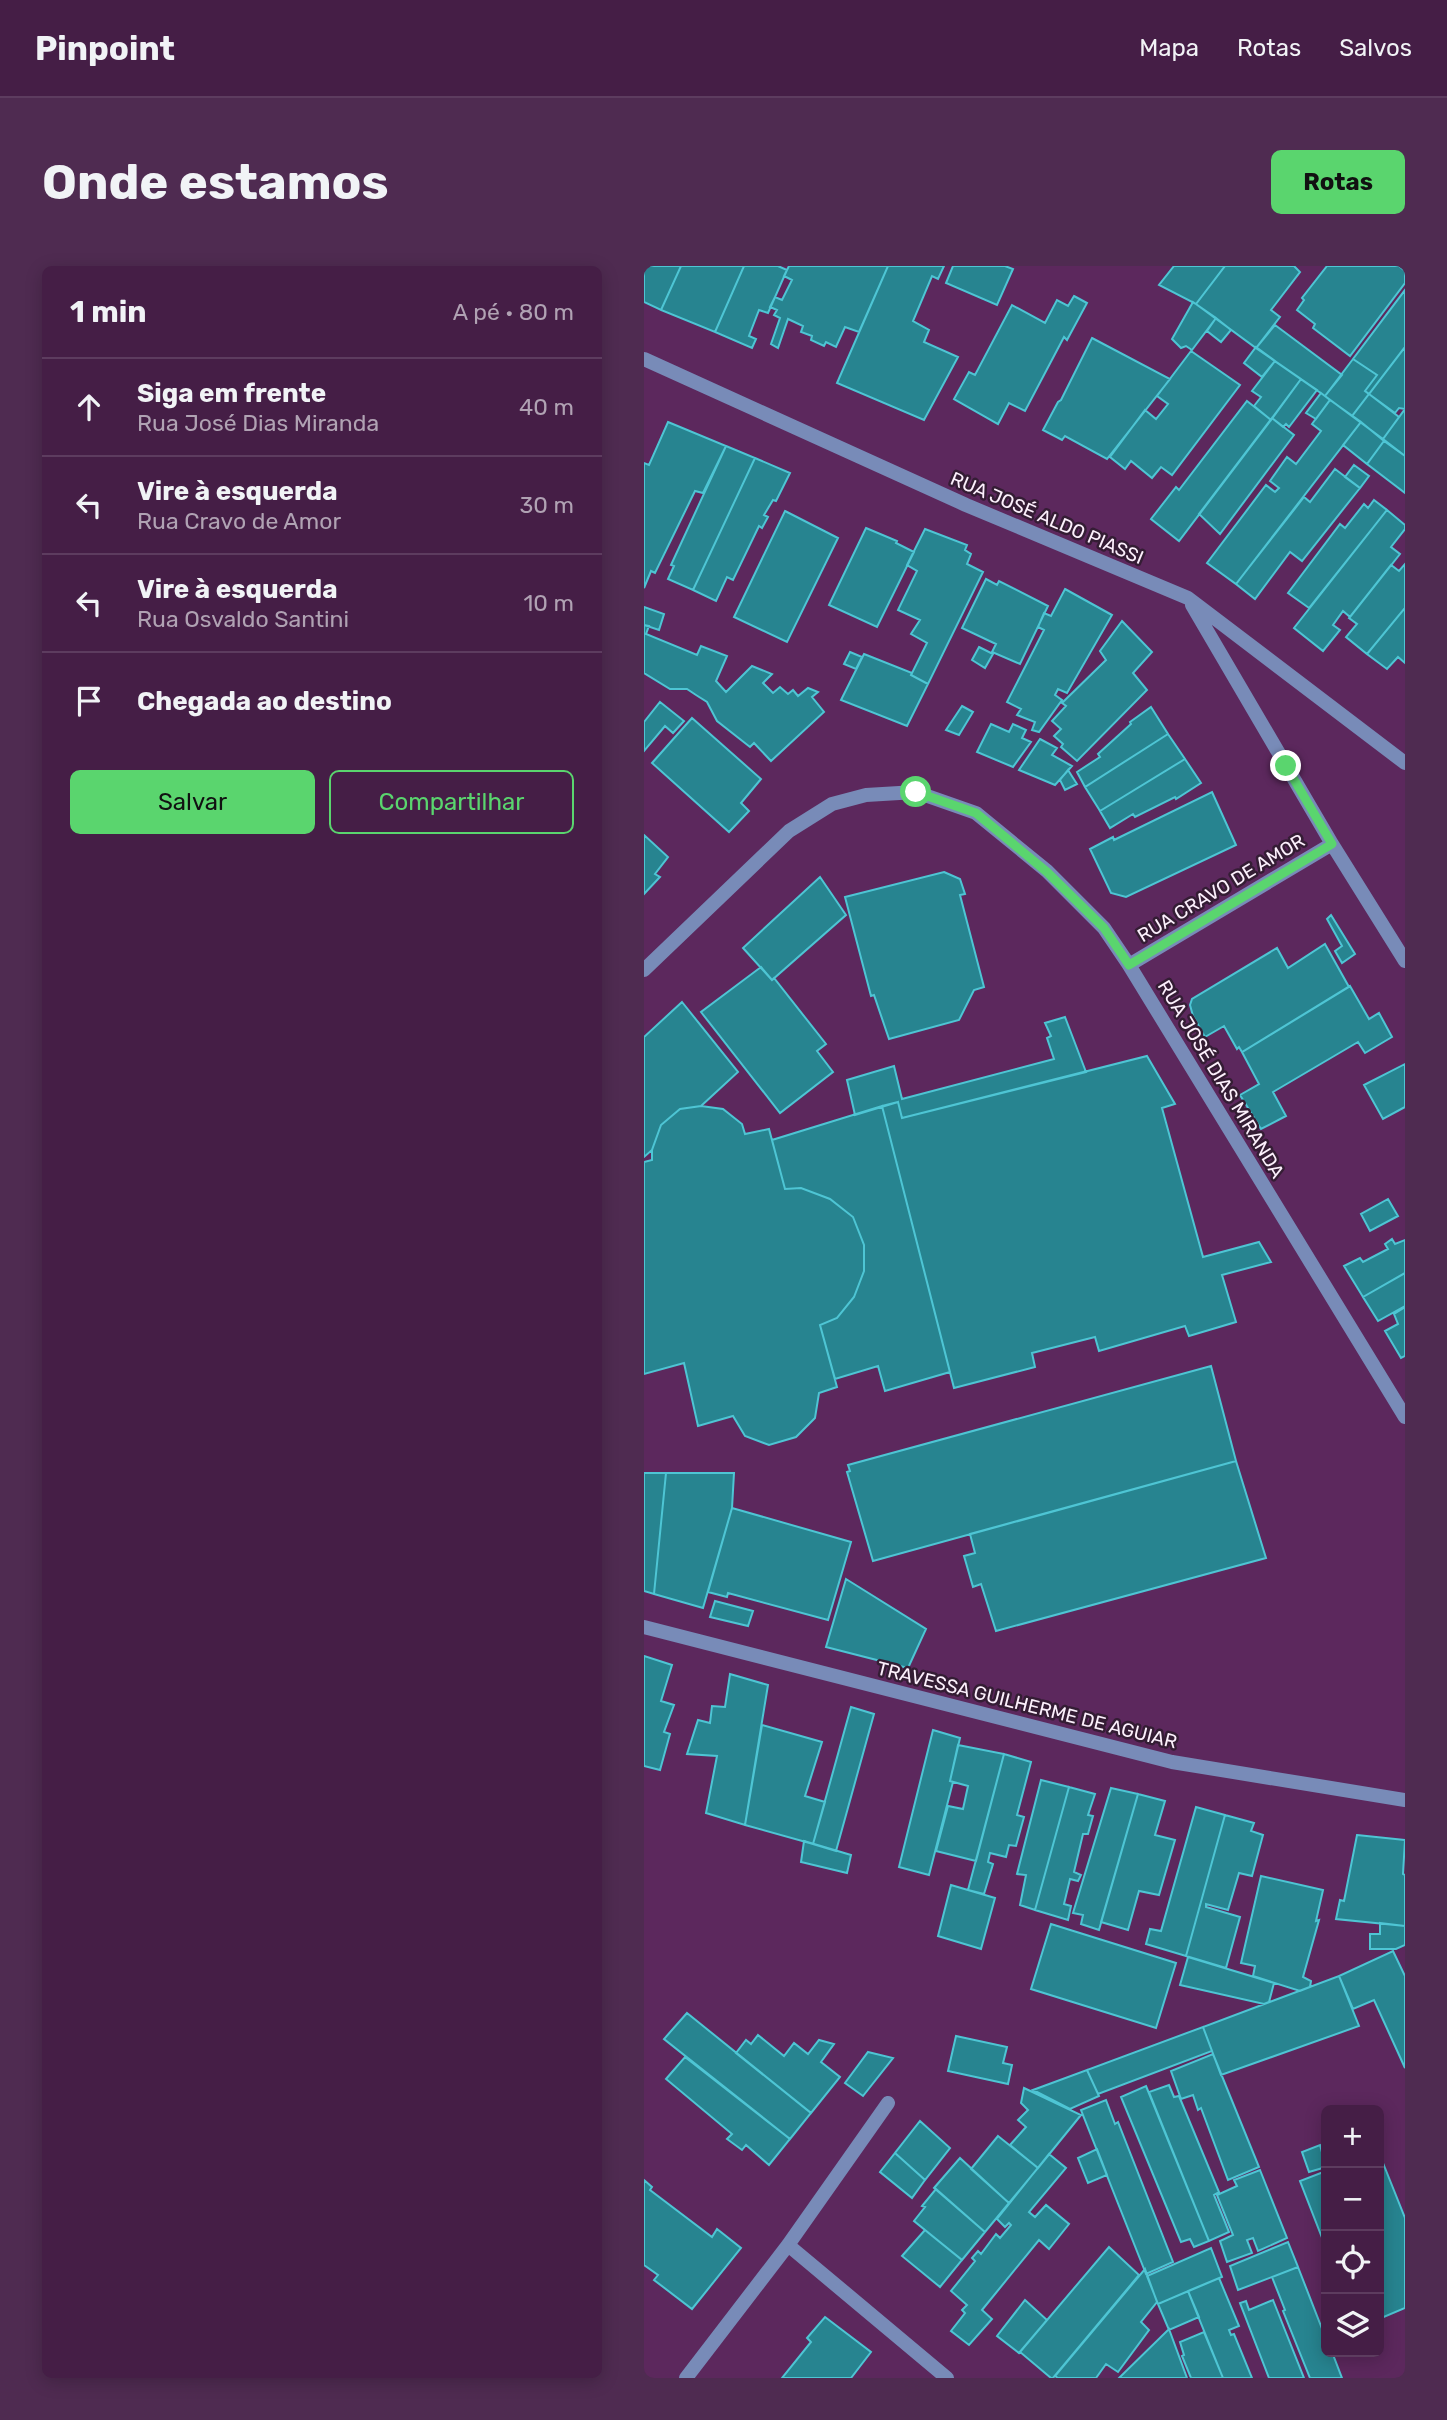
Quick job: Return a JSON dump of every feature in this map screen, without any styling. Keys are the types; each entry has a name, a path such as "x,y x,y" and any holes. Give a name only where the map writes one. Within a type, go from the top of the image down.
{"street":[{"name":"RUA JOSÉ ALDO PIASSI","path":"644,359 965,505 1188,598 1404,759"},
{"path":"1188,598 1332,844 1405,961"},
{"name":"RUA JOSÉ DIAS MIRANDA","path":"644,970 789,831 832,804 866,795 916,792 976,813 1057,881 1104,928 1405,1417"},
{"name":"RUA CRAVO DE AMOR","path":"1129,965 1332,844"},
{"name":"TRAVESSA GUILHERME DE AGUIAR","path":"644,1628 1172,1762 1405,1800"},
{"path":"686,2378 788,2245 888,2103"},
{"path":"788,2245 947,2378"}],"building":[{"path":"644,266 681,266 661,310 644,302"},
{"path":"681,266 744,266 715,332 661,310"},
{"path":"744,266 778,266 787,270 768,313 759,310 749,336 756,339 752,348 715,332"},
{"path":"789,266 888,266 859,332 845,327 836,347 826,342 824,346 811,340 812,336 801,332 803,326 788,319 778,348 771,344 780,318 774,315 777,310 770,307 775,297 782,300 792,280 784,276"},
{"path":"888,266 944,266 938,279 932,276 913,321 929,330 924,342 958,357 924,420 837,383"},
{"path":"953,266 1005,266 1013,269 997,305 946,283"},
{"path":"1174,266 1225,266 1196,304 1159,285"},
{"path":"1225,266 1294,266 1300,272 1271,310 1280,317 1256,348 1196,304"},
{"path":"1327,266 1399,266 1405,271 1405,283 1350,356 1313,328 1315,324 1297,310 1304,300 1302,298"},
{"path":"1405,290 1405,347 1369,394 1365,391 1377,375 1353,359"},
{"path":"1074,296 1087,303 1067,340 1064,337 1025,411 1009,403 998,424 954,399 969,372 975,375 1012,305 1045,323 1057,300 1068,306"},
{"path":"1193,302 1216,318 1192,350 1186,346 1181,348 1172,339"},
{"path":"1216,318 1231,330 1221,342 1207,331"},
{"path":"1275,325 1342,375 1325,396 1256,348"},
{"path":"1092,338 1170,379 1107,459 1065,436 1062,440 1043,430"},
{"path":"1256,347 1275,361 1262,377 1244,363"},
{"path":"1405,347 1405,409 1399,408 1395,413 1369,394"},
{"path":"1191,351 1240,385 1172,475 1161,467 1152,478 1131,461 1125,469 1110,457 1145,410 1156,419 1168,404 1157,396"},
{"path":"1353,359 1377,375 1365,391 1369,394 1352,416 1325,396"},
{"path":"1275,361 1301,379 1271,420 1254,406 1261,397 1252,391"},
{"path":"1301,379 1317,390 1289,427 1286,424 1283,427 1272,418"},
{"path":"1321,393 1330,400 1316,419 1306,413"},
{"path":"1369,394 1399,417 1383,439 1352,416"},
{"path":"1330,400 1361,422 1236,584 1207,563 1266,485 1275,492 1279,488 1270,481 1287,457 1296,464 1321,431 1312,424"},
{"path":"1247,401 1271,420 1179,541 1151,519 1176,487 1179,490"},
{"path":"1405,409 1405,456 1383,439"},
{"path":"1272,418 1294,435 1220,534 1199,514"},
{"path":"668,422 726,446 703,493 695,491 655,573 651,571 644,588 644,463 649,465"},
{"path":"1361,422 1384,441 1367,464 1343,445"},
{"path":"1384,441 1405,456 1405,493 1367,464"},
{"path":"726,446 755,458 693,590 668,579 674,566 671,565"},
{"path":"755,458 790,473 776,501 773,500 764,515 768,517 762,528 759,526 733,580 727,577 716,601 693,590"},
{"path":"1354,465 1369,476 1360,488 1345,477"},
{"path":"1335,469 1360,488 1302,561 1290,552 1255,599 1236,584 1304,497 1310,502"},
{"path":"1374,500 1387,510 1309,608 1288,593 1340,524 1345,528 1364,504 1368,508"},
{"path":"1387,510 1405,525 1405,529 1391,547 1400,554 1350,617 1343,611 1333,625 1340,630 1323,651 1294,628"},
{"path":"785,511 838,538 787,642 734,617"},
{"path":"866,528 897,541 896,543 914,552 877,627 829,605"},
{"path":"925,529 967,545 965,550 971,554 967,564 983,572 928,684 911,675 927,643 911,634 920,620 898,610 917,571 907,565"},
{"path":"1405,564 1405,608 1367,654 1346,637 1357,624 1349,618 1391,565 1399,571"},
{"path":"986,579 997,585 999,581 1048,606 1020,664 992,652 996,644 962,628"},
{"path":"1065,589 1112,615 1067,693 1058,689 1055,695 1062,700 1039,732 1032,730 1035,722 1017,715 1021,709 1007,702 1044,630 1038,627 1044,613 1051,616"},
{"path":"644,607 664,614 659,630 644,625"},
{"path":"1405,608 1405,663 1398,657 1387,669 1367,654"},
{"path":"1122,621 1152,652 1133,673 1147,690 1077,761 1061,747 1063,744 1054,736 1061,729 1052,721 1066,706 1062,703 1106,660 1100,651"},
{"path":"644,625 649,626 646,634 697,655 701,646 727,656 716,681 726,692 752,666 772,674 763,683 773,693 780,687 788,694 793,690 798,696 808,688 818,692 812,697 824,712 771,761 754,743 750,747 717,721 707,702 687,689 670,689 644,673"},
{"path":"979,647 993,654 985,668 972,660"},
{"path":"850,652 862,657 856,669 844,664"},
{"path":"864,654 912,673 911,675 928,684 907,726 841,700"},
{"path":"660,702 684,721 673,733 665,726 644,751 644,722"},
{"path":"962,706 973,712 959,735 946,730"},
{"path":"1151,707 1168,734 1085,787 1077,772 1100,757 1098,754 1131,724 1130,722"},
{"path":"692,718 761,779 741,803 749,811 729,832 652,763"},
{"path":"991,724 1009,732 1013,724 1026,730 1022,738 1031,742 1013,767 977,752"},
{"path":"1168,734 1185,759 1100,811 1085,787"},
{"path":"1040,739 1057,748 1052,755 1072,766 1055,785 1019,770"},
{"path":"1185,759 1201,783 1176,799 1175,797 1135,817 1133,814 1110,828 1100,811"},
{"path":"1068,770 1077,784 1065,790 1060,780"},
{"path":"1212,792 1236,845 1126,897 1111,893 1090,849"},
{"path":"644,835 668,857 655,874 660,877 644,894"},
{"path":"944,872 960,879 965,894 960,895 984,987 974,990 959,1020 889,1039 874,995 871,996 845,897"},
{"path":"820,877 846,915 772,980 743,948"},
{"path":"1331,915 1355,954 1342,963 1335,951 1342,946 1327,919"},
{"path":"1325,944 1349,987 1242,1052 1239,1047 1237,1049 1224,1026 1205,1037 1193,1016 1190,1005 1192,999 1277,948 1288,968"},
{"path":"761,967 772,980 774,978 826,1044 817,1051 833,1072 780,1113 701,1012"},
{"path":"1350,986 1369,1019 1379,1013 1392,1037 1365,1053 1358,1042 1273,1092 1286,1116 1261,1129 1240,1095 1259,1084 1242,1052"},
{"path":"682,1002 738,1072 701,1106 680,1109 661,1125 652,1150 644,1157 644,1037"},
{"path":"1065,1017 1086,1072 902,1118 898,1102 855,1115 847,1080 894,1066 902,1099 1054,1059 1047,1038 1051,1036 1045,1023"},
{"path":"1147,1056 1175,1104 1162,1108 1203,1257 1259,1242 1271,1262 1222,1275 1236,1322 1189,1336 1185,1326 1099,1351 1095,1337 1032,1353 1035,1367 954,1388 882,1106 898,1102 902,1118"},
{"path":"1405,1064 1405,1107 1383,1119 1364,1085"},
{"path":"701,1106 723,1109 742,1124 745,1134 769,1129 785,1189 801,1188 830,1199 853,1217 864,1245 864,1271 854,1297 837,1318 820,1325 837,1387 819,1393 815,1418 796,1437 769,1445 745,1436 733,1416 698,1426 684,1363 644,1374 644,1162 652,1160 652,1150 661,1125 680,1109"},
{"path":"882,1106 950,1372 885,1391 878,1366 835,1379 820,1325 837,1318 854,1297 864,1271 864,1245 853,1217 830,1199 801,1188 785,1189 772,1140"},
{"path":"1388,1199 1398,1216 1370,1231 1361,1214"},
{"path":"1392,1239 1395,1244 1405,1240 1405,1273 1363,1297 1344,1266 1360,1258 1363,1262 1388,1249 1385,1244"},
{"path":"1405,1273 1405,1306 1378,1321 1363,1297"},
{"path":"1405,1307 1405,1356 1401,1358 1385,1331 1398,1324 1394,1314"},
{"path":"1211,1366 1236,1461 873,1561 847,1472 850,1471 848,1465"},
{"path":"1236,1461 1266,1558 996,1631 981,1584 973,1587 964,1556 975,1553 970,1534"},
{"path":"644,1473 666,1473 654,1594 644,1591"},
{"path":"666,1473 734,1473 732,1508 703,1608 654,1594"},
{"path":"732,1508 851,1542 828,1620 728,1593 727,1597 708,1592"},
{"path":"846,1579 926,1629 908,1668 826,1647"},
{"path":"715,1601 753,1611 748,1626 710,1617"},
{"path":"644,1656 672,1665 661,1701 674,1705 664,1732 670,1734 660,1770 644,1766"},
{"path":"730,1674 768,1685 745,1825 706,1813 717,1756 687,1754 698,1720 710,1723 712,1706 725,1707"},
{"path":"851,1707 874,1714 836,1851 813,1844"},
{"path":"762,1725 822,1742 805,1796 825,1802 813,1844 745,1825"},
{"path":"933,1730 960,1738 950,1781 953,1782 929,1875 899,1867"},
{"path":"958,1745 1004,1754 976,1861 936,1851 948,1806 963,1809 968,1786 950,1781"},
{"path":"1004,1754 1031,1762 1017,1815 1024,1817 1016,1846 1009,1845 1006,1857 990,1853 988,1862 993,1864 984,1894 968,1890"},
{"path":"1041,1780 1069,1787 1035,1910 1020,1905 1026,1875 1017,1874"},
{"path":"1069,1787 1095,1794 1088,1815 1093,1816 1088,1834 1083,1834 1074,1872 1081,1875 1078,1881 1070,1879 1064,1904 1071,1906 1068,1920 1035,1910"},
{"path":"1111,1788 1138,1794 1099,1930 1081,1924 1083,1915 1073,1913"},
{"path":"1138,1794 1165,1801 1155,1835 1175,1840 1159,1895 1139,1891 1128,1930 1101,1922"},
{"path":"1196,1807 1225,1815 1186,1956 1146,1944 1150,1929 1161,1931"},
{"path":"1225,1815 1254,1823 1251,1831 1263,1835 1252,1876 1239,1873 1228,1910 1206,1904 1206,1907 1240,1917 1226,1968 1186,1956"},
{"path":"1357,1835 1405,1840 1405,1926 1336,1919 1340,1900 1344,1901"},
{"path":"804,1841 851,1855 847,1873 801,1862"},
{"path":"1261,1876 1323,1890 1316,1921 1319,1920 1303,1977 1311,1981 1310,1987 1300,1991 1253,1976 1255,1966 1241,1963"},
{"path":"951,1885 995,1898 981,1949 938,1936"},
{"path":"1380,1923 1405,1926 1405,1945 1396,1949 1370,1949 1370,1934 1380,1934"},
{"path":"1051,1924 1176,1963 1156,2028 1031,1989"},
{"path":"1393,1951 1405,1976 1405,2068 1374,2000 1353,2009 1339,1976"},
{"path":"1188,1957 1274,1983 1269,2002 1264,2004 1180,1985"},
{"path":"1339,1976 1359,2026 1221,2075 1203,2027"},
{"path":"687,2013 811,2113 790,2139 664,2039"},
{"path":"1203,2027 1212,2051 1098,2094 1087,2070"},
{"path":"758,2035 784,2056 794,2043 808,2054 819,2040 834,2044 821,2062 840,2077 811,2113 736,2053 746,2040 751,2044"},
{"path":"956,2036 1007,2047 1003,2063 1012,2065 1008,2084 948,2071"},
{"path":"868,2052 893,2058 863,2096 845,2083"},
{"path":"1213,2054 1259,2167 1228,2180 1201,2108 1198,2110 1193,2095 1181,2099 1171,2071"},
{"path":"685,2057 790,2139 769,2165 746,2145 742,2150 727,2139 732,2134 666,2079"},
{"path":"1087,2070 1099,2096 1070,2109 1033,2090"},
{"path":"1169,2085 1174,2097 1179,2096 1219,2192 1214,2195 1229,2232 1209,2241 1149,2092"},
{"path":"1146,2086 1209,2241 1194,2247 1190,2239 1181,2242 1121,2097"},
{"path":"1024,2088 1081,2115 1038,2168 1010,2145 1026,2127 1018,2120 1028,2110 1021,2103"},
{"path":"1106,2100 1115,2124 1118,2122 1173,2262 1146,2274 1081,2110"},
{"path":"920,2121 950,2148 925,2180 895,2153"},
{"path":"998,2136 1038,2168 1009,2203 971,2169"},
{"path":"1320,2145 1321,2168 1309,2172 1302,2152"},
{"path":"1097,2149 1107,2175 1088,2183 1078,2158"},
{"path":"895,2153 925,2180 912,2198 880,2172"},
{"path":"1049,2154 1066,2168 1029,2212 1035,2217 1046,2205 1069,2224 1049,2249 1039,2240 982,2310 992,2319 969,2345 951,2331 965,2313 962,2310 967,2305 951,2291 975,2261 972,2258 978,2251 981,2254 996,2234 1000,2238 1011,2225 1009,2223 1005,2227 997,2219"},
{"path":"960,2158 1009,2203 985,2232 934,2188"},
{"path":"1384,2166 1405,2218 1405,2308 1384,2317"},
{"path":"1260,2170 1287,2238 1258,2251 1253,2238 1247,2240 1252,2253 1227,2262 1220,2241 1233,2235 1217,2195 1237,2186 1234,2180"},
{"path":"1321,2173 1321,2235 1300,2181"},
{"path":"644,2180 652,2187 650,2190 712,2237 717,2229 741,2248 692,2309 654,2280 658,2275 644,2265"},
{"path":"936,2189 985,2232 962,2260 914,2221"},
{"path":"925,2230 962,2260 940,2287 902,2256"},
{"path":"1288,2242 1298,2267 1238,2290 1230,2266"},
{"path":"1109,2247 1139,2275 1051,2378 1020,2352"},
{"path":"1211,2248 1222,2277 1158,2304 1147,2276"},
{"path":"1298,2267 1321,2326 1321,2357 1334,2357 1342,2378 1310,2378 1272,2277"},
{"path":"1145,2269 1157,2302 1141,2322 1149,2330 1118,2372 1106,2364 1096,2378 1055,2376"},
{"path":"1219,2278 1239,2326 1229,2330 1231,2335 1234,2334 1252,2378 1223,2378 1188,2291"},
{"path":"1188,2291 1199,2317 1169,2330 1158,2304"},
{"path":"1025,2300 1047,2320 1019,2353 997,2336"},
{"path":"1273,2300 1304,2378 1269,2378 1240,2303 1246,2301 1249,2310"},
{"path":"825,2317 871,2352 851,2378 782,2378 811,2342 807,2338"},
{"path":"1169,2329 1187,2378 1119,2378"},
{"path":"1204,2332 1223,2378 1191,2378 1182,2356 1184,2355 1180,2342"}],"route":[{"path":"916,792 976,813 1047,872 1104,928 1129,965 1332,844 1286,766"}]}
